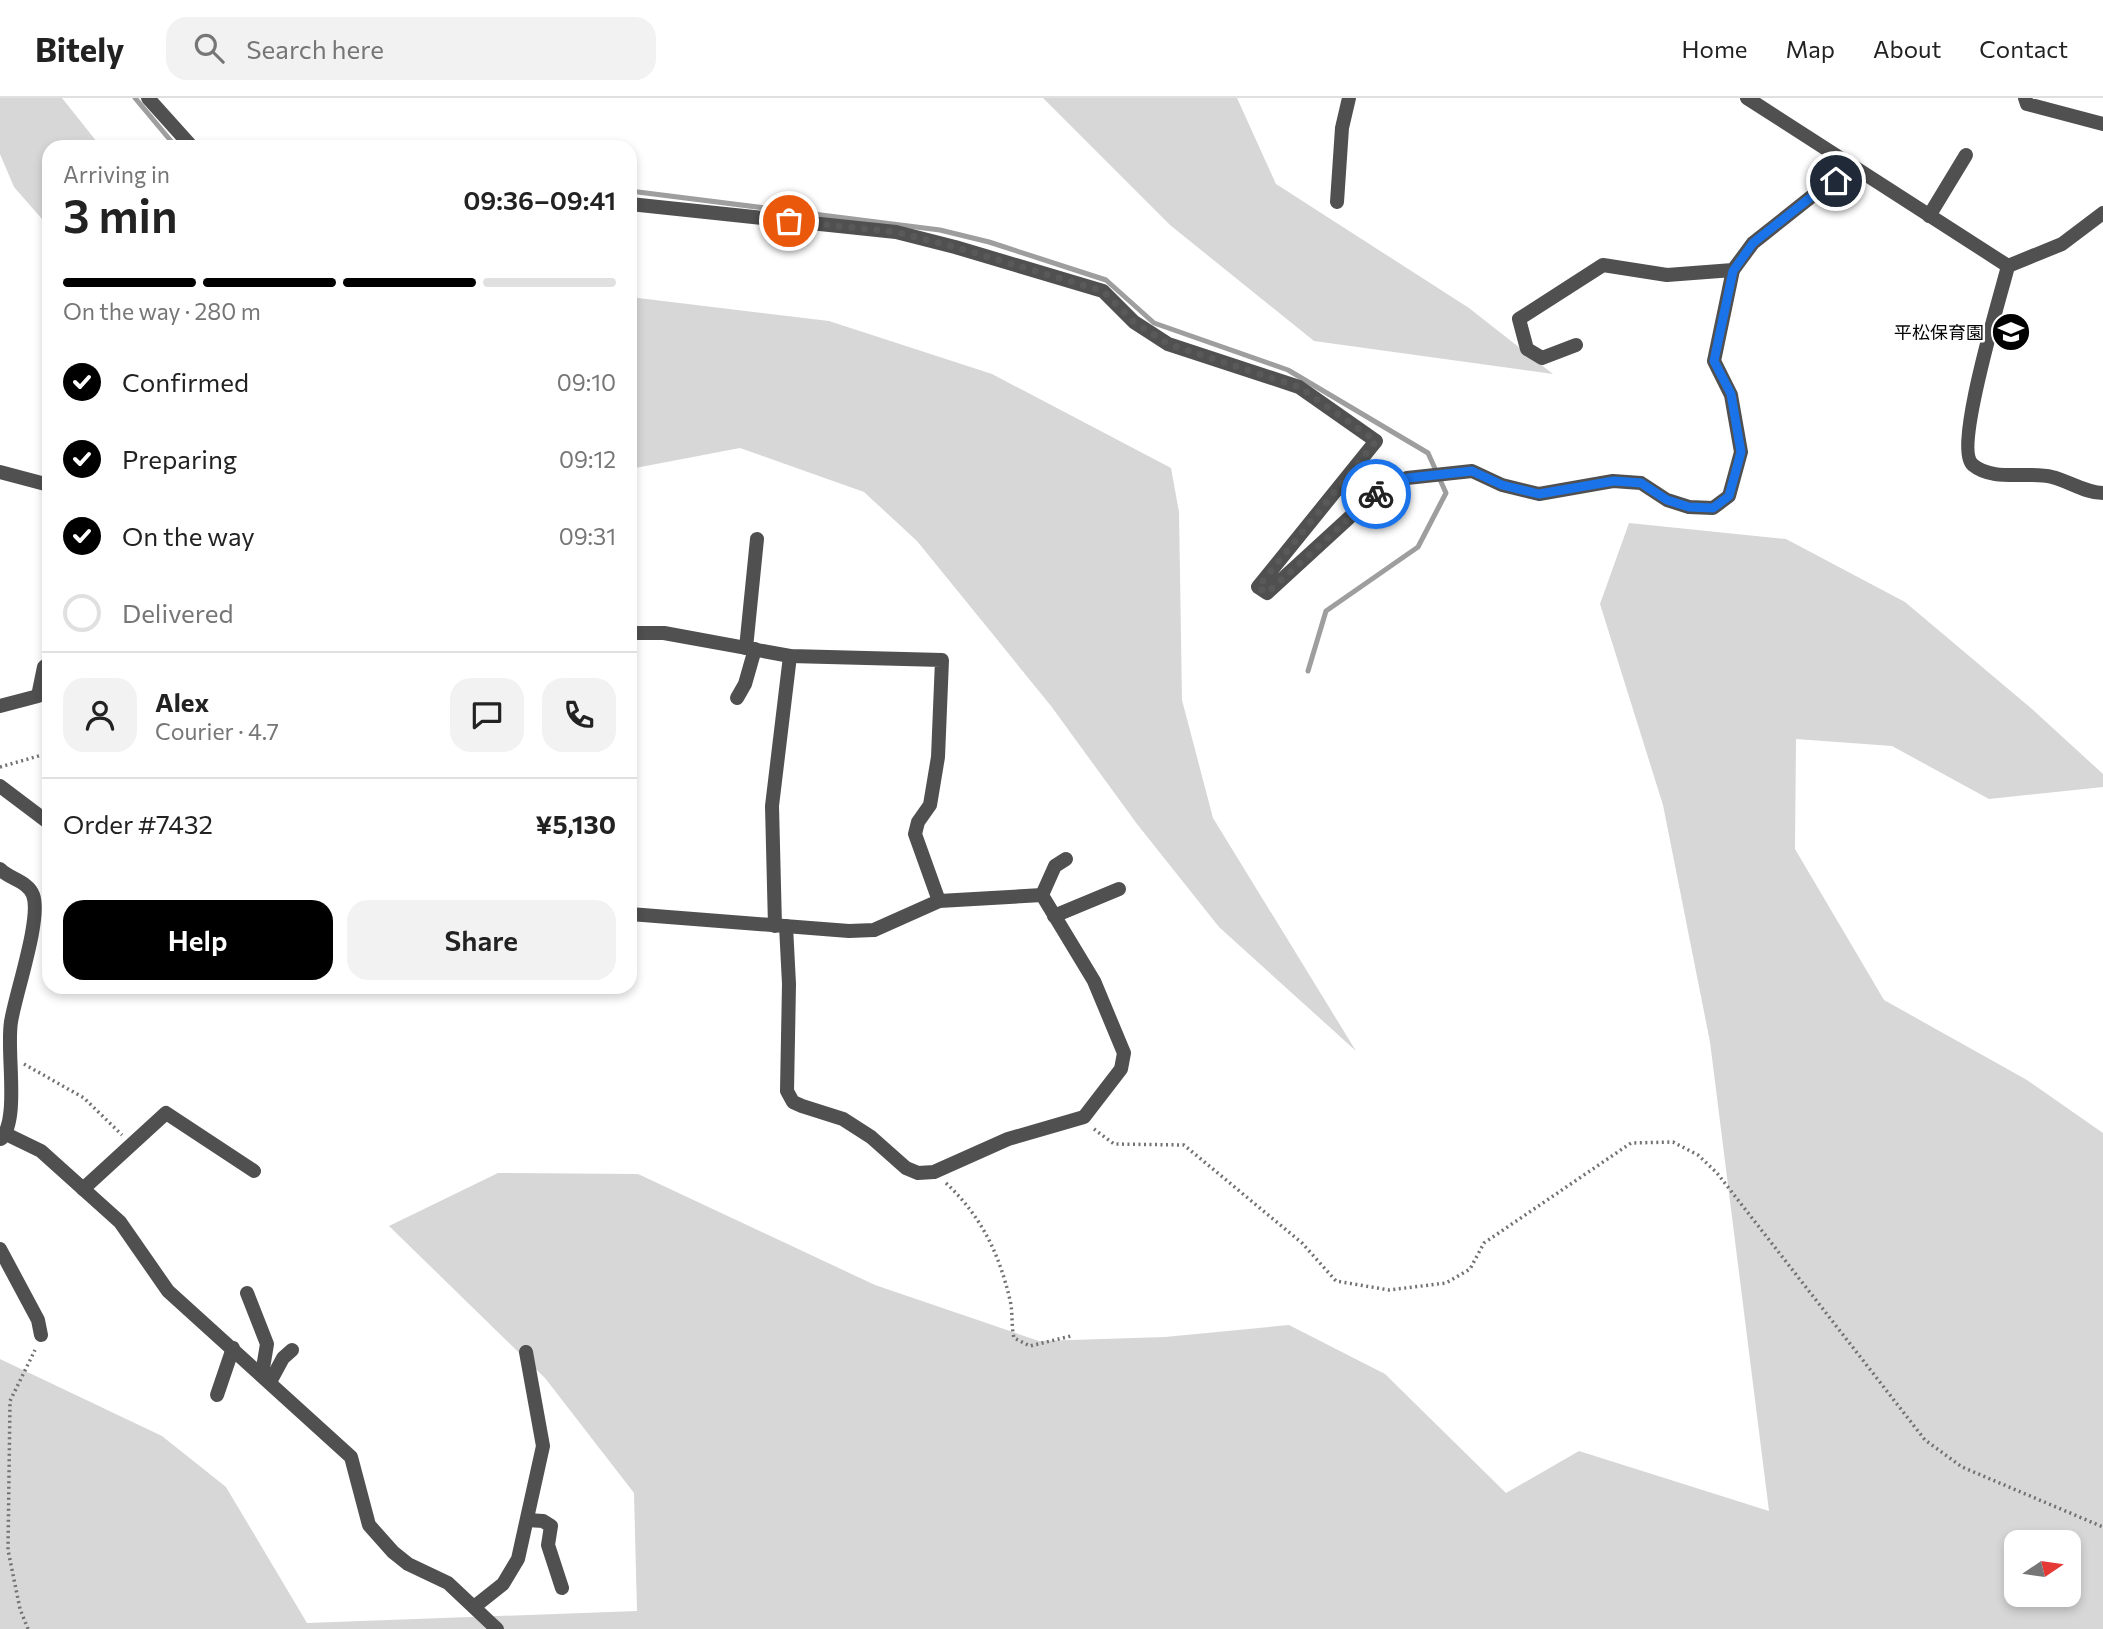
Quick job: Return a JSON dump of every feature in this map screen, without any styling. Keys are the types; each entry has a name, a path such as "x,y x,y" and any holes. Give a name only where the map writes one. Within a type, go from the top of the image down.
{"street":[{"path":"148,98 186,140"},
{"path":"1337,202 1342,128 1349,98"},
{"path":"1747,98 2008,267"},
{"path":"2025,98 2027,104 2103,124"},
{"path":"1929,216 1966,155"},
{"path":"637,205 896,232 955,247 1103,291 1134,322 1168,344 1299,387 1376,441 1258,587 1267,593 1375,494 1408,478 1472,471 1502,485 1539,494 1614,481 1641,483 1667,500 1689,507 1713,508 1729,496 1741,452 1731,394 1714,361 1733,271 1753,243 1816,193 1856,170"},
{"path":"2008,267 2062,244 2103,213"},
{"path":"1576,345 1542,358 1527,349 1519,319 1603,265 1667,275 1733,271"},
{"path":"2008,267 1970,415 1966,454 1973,465 1994,474 2050,477 2103,494"},
{"path":"0,472 42,483"},
{"path":"737,698 745,684 750,648 757,539"},
{"path":"637,633 664,633 790,656 942,660 937,757 930,805 918,822 915,834 939,901"},
{"path":"790,656 772,806 780,926 789,984 787,1091 793,1102 843,1119 871,1137 906,1168 918,1174 934,1172 1007,1139 1084,1117 1121,1069 1124,1053 1094,981 1042,895"},
{"path":"0,706 38,696 42,677"},
{"path":"0,786 42,818"},
{"path":"1042,895 1055,866 1066,859"},
{"path":"0,869 28,887 34,896 34,918 10,1024 10,1116 2,1136 41,1151 120,1222 168,1291 351,1457 369,1525 393,1552 408,1564 448,1583 497,1629"},
{"path":"1054,916 1119,889"},
{"path":"637,916 849,931 874,930 939,901 1042,895"},
{"path":"83,1189 166,1113 254,1171"},
{"path":"0,1249 38,1320 41,1335"},
{"path":"247,1293 267,1344 266,1378"},
{"path":"217,1395 233,1348"},
{"path":"266,1378 292,1350"},
{"path":"474,1607 503,1584 518,1559 543,1446 526,1352"},
{"path":"527,1520 543,1521 551,1526 548,1545 562,1588"}],"path":[{"path":"0,767 42,755"},
{"path":"10,1056 84,1098 131,1144"},
{"path":"1084,1117 1094,1130 1114,1144 1184,1145 1302,1243 1336,1281 1389,1290 1446,1283 1470,1269 1484,1243 1631,1143 1672,1142 1698,1155 1717,1173 1925,1440 1962,1467 2103,1527"},
{"path":"934,1172 968,1205 996,1251 1011,1303 1014,1338 1030,1346 1071,1336"},
{"path":"28,1629 20,1609 8,1550 10,1402 41,1335"}],"shaded area":[{"path":"0,98 62,98 95,140 42,140 42,219 14,187 0,154"},
{"path":"1043,98 1237,98 1276,184 1469,308 1553,374 1314,341 1170,225"},
{"path":"637,298 829,321 992,374 1171,468 1179,512 1182,700 1213,818 1356,1051 1219,927 1137,824 1051,706 917,541 864,492 740,448 637,468"},
{"path":"1629,523 1786,539 1905,602 2032,709 2103,774 2103,787 1989,799 1892,746 1796,739 1795,849 1884,1000 2027,1080 2103,1133 2103,1629 0,1629 0,1359 162,1436 226,1487 307,1623 637,1611 634,1493 545,1378 389,1226 498,1173 638,1174 875,1285 1039,1341 1165,1337 1289,1325 1385,1374 1506,1493 1579,1451 1769,1511 1710,1042 1663,805 1600,604"}],"waterway":[{"path":"135,98 170,140"},
{"path":"637,192 940,230 989,242 1106,280 1154,323 1288,370 1428,453 1446,493 1418,547 1326,611 1308,671"}],"way so far":[{"path":"789,221 896,232 1103,291 1134,322 1168,344 1299,387 1376,441 1258,587 1267,593 1376,494"}],"place":[{"name":"平松保育園","path":"2011,332"}],"route":[{"path":"1376,494 1408,478 1472,471 1502,485 1539,494 1614,481 1641,483 1667,500 1689,507 1713,508 1729,496 1741,452 1731,394 1714,361 1733,271 1753,243 1816,193 1836,181"}]}
